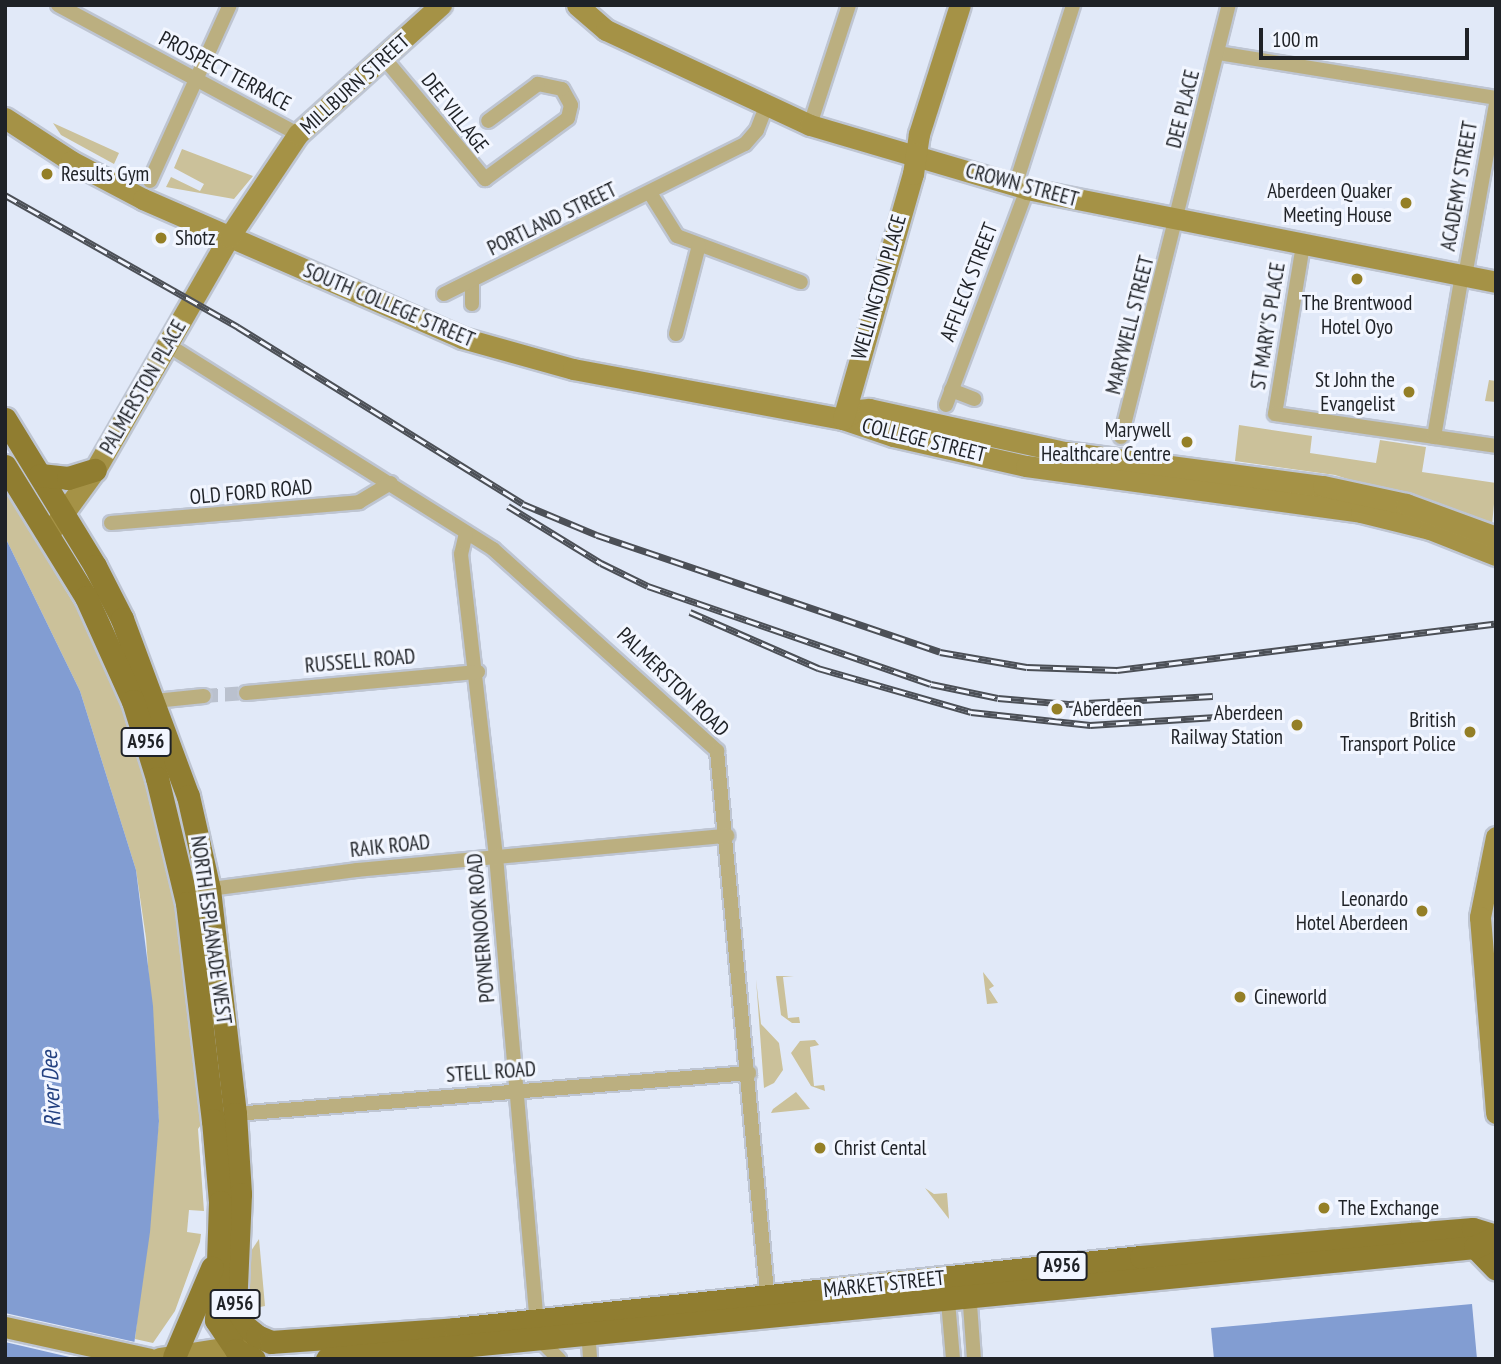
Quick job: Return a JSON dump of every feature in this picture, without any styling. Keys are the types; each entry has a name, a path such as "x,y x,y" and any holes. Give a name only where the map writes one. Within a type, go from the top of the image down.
{"main road":[{"name":"NORTH ESPLANADE WEST","path":"5,419 65,514 122,619 155,701 188,796 209,889 235,1114 240,1194 235,1307 248,1331 271,1342"},
{"name":"NORTH ESPLANADE WEST","path":"5,466 49,533 86,597 133,701 185,893 218,1171 216,1320 219,1351 254,1359"},
{"path":"40,475 68,478 95,470"},
{"name":"MARKET STREET","path":"327,1359 539,1330 958,1287 1459,1230 1496,1237"},
{"name":"MARKET STREET","path":"958,1287 1193,1273 1475,1247 1496,1237"},
{"path":"1475,1247 1496,1269"},
{"path":"174,1357 187,1334 199,1290 216,1260"},
{"name":"MARKET STREET","path":"271,1342 539,1330"}],"street":[{"name":"PROSPECT TERRACE","path":"58,5 298,134"},
{"path":"150,181 230,5"},
{"name":"MILLBURN STREET","path":"229,237 298,134 440,5"},
{"name":"CROWN STREET","path":"577,5 606,30 766,107 810,125 1021,188 1177,222 1496,282"},
{"path":"810,125 849,5"},
{"name":"WELLINGTON PLACE","path":"843,419 915,156 960,5"},
{"name":"AFFLECK STREET","path":"946,405 1021,188 1073,5"},
{"name":"DEE PLACE","path":"1177,222 1229,5"},
{"path":"1218,53 1496,98"},
{"name":"DEE VILLAGE","path":"384,58 485,180 568,118 571,105 562,89 538,84 488,121"},
{"name":"ACADEMY STREET","path":"1434,437 1496,103"},
{"name":"PORTLAND STREET","path":"444,294 745,144 757,130 766,107"},
{"name":"SOUTH COLLEGE STREET","path":"5,118 71,161 229,237 462,338 586,371 843,419"},
{"name":"PORTLAND STREET","path":"650,193 677,236 802,282"},
{"name":"MARYWELL STREET","path":"1121,437 1177,222"},
{"name":"PALMERSTON PLACE","path":"49,533 95,470 229,237"},
{"path":"676,334 699,245"},
{"name":"ST MARY'S PLACE","path":"1303,246 1275,414 1434,437"},
{"name":"PORTLAND STREET","path":"472,282 472,304"},
{"name":"PALMERSTON ROAD","path":"168,345 391,483 521,570 710,741 719,755 757,1156 767,1307"},
{"path":"951,390 974,399"},
{"name":"COLLEGE STREET","path":"843,419 857,410 869,409 1064,452 1323,486 1406,504 1496,537"},
{"name":"COLLEGE STREET","path":"843,419 893,436 1070,474 1361,512 1430,529 1496,555"},
{"path":"1434,437 1496,446"},
{"name":"OLD FORD ROAD","path":"110,523 359,502 391,483"},
{"name":"POYNERNOOK ROAD","path":"466,533 461,554 478,672 539,1330"},
{"name":"RUSSELL ROAD","path":"246,692 478,672"},
{"path":"155,701 204,696"},
{"name":"RAIK ROAD","path":"185,893 496,856 727,836"},
{"path":"1496,837 1480,917 1496,1113"},
{"name":"STELL ROAD","path":"235,1114 749,1073"},
{"path":"953,1359 958,1287"},
{"path":"958,1287 974,1359"},
{"path":"588,1325 590,1359"},
{"path":"5,1327 150,1359 271,1342"},
{"path":"539,1330 559,1359"}],"shaded area":[{"path":"53,123 119,153 114,164 61,135"},
{"path":"182,149 253,176 234,199 166,187 171,177 200,191 204,184 174,168"},
{"path":"1489,380 1496,381 1496,402 1485,401"},
{"path":"1239,425 1312,436 1310,453 1376,463 1380,440 1426,447 1422,472 1496,483 1492,525 1335,475 1235,461"},
{"path":"5,490 105,655 128,715 173,873 203,1122 198,1129 204,1211 189,1210 187,1232 201,1234 200,1242 175,1311 153,1343 135,1339 159,1121 146,938 136,870 80,691 5,537"},
{"path":"983,972 994,986 989,989 998,1003 987,1004"},
{"path":"776,976 794,976 783,977 788,1018 799,1017 800,1023 792,1023 781,1015"},
{"path":"756,979 761,1024 779,1043 783,1070 774,1083 764,1088"},
{"path":"815,1040 819,1045 810,1047 814,1086 824,1085 825,1091 811,1086 791,1053 800,1041"},
{"path":"796,1092 810,1109 771,1113 773,1109"},
{"path":"925,1188 934,1194 947,1193 949,1219"},
{"path":"259,1239 265,1306 250,1309 246,1287 249,1254"}],"water":[{"name":"River Dee","path":"5,537 80,691 136,870 153,1006 159,1121 150,1232 132,1359 5,1359"},
{"path":"1472,1304 1477,1359 1214,1359 1211,1328"}],"pier":[{"path":"5,1313 135,1342 132,1359 78,1359 5,1342"}],"tunnel":[{"path":"204,696 246,693"}],"railway":[{"path":"5,195 238,327 523,504 597,535 940,652 1027,667 1117,670 1494,624"},
{"path":"508,506 601,563 648,586 931,684 998,698 1069,704 1213,696"},
{"path":"690,612 818,668 971,712 1090,725 1216,717"}],"place":[{"name":"Results Gym","path":"47,174"},
{"name":"Aberdeen Quaker Meeting House","path":"1406,203"},
{"name":"Shotz","path":"161,238"},
{"name":"The Brentwood Hotel Oyo","path":"1357,279"},
{"name":"St John the Evangelist","path":"1409,392"},
{"name":"Marywell Healthcare Centre","path":"1187,442"},
{"name":"Aberdeen","path":"1057,709"},
{"name":"Aberdeen Railway Station","path":"1297,725"},
{"name":"British Transport Police","path":"1470,732"},
{"name":"Leonardo Hotel Aberdeen","path":"1422,911"},
{"name":"Cineworld","path":"1240,997"},
{"name":"Christ Cental","path":"820,1148"},
{"name":"The Exchange","path":"1324,1208"}]}
